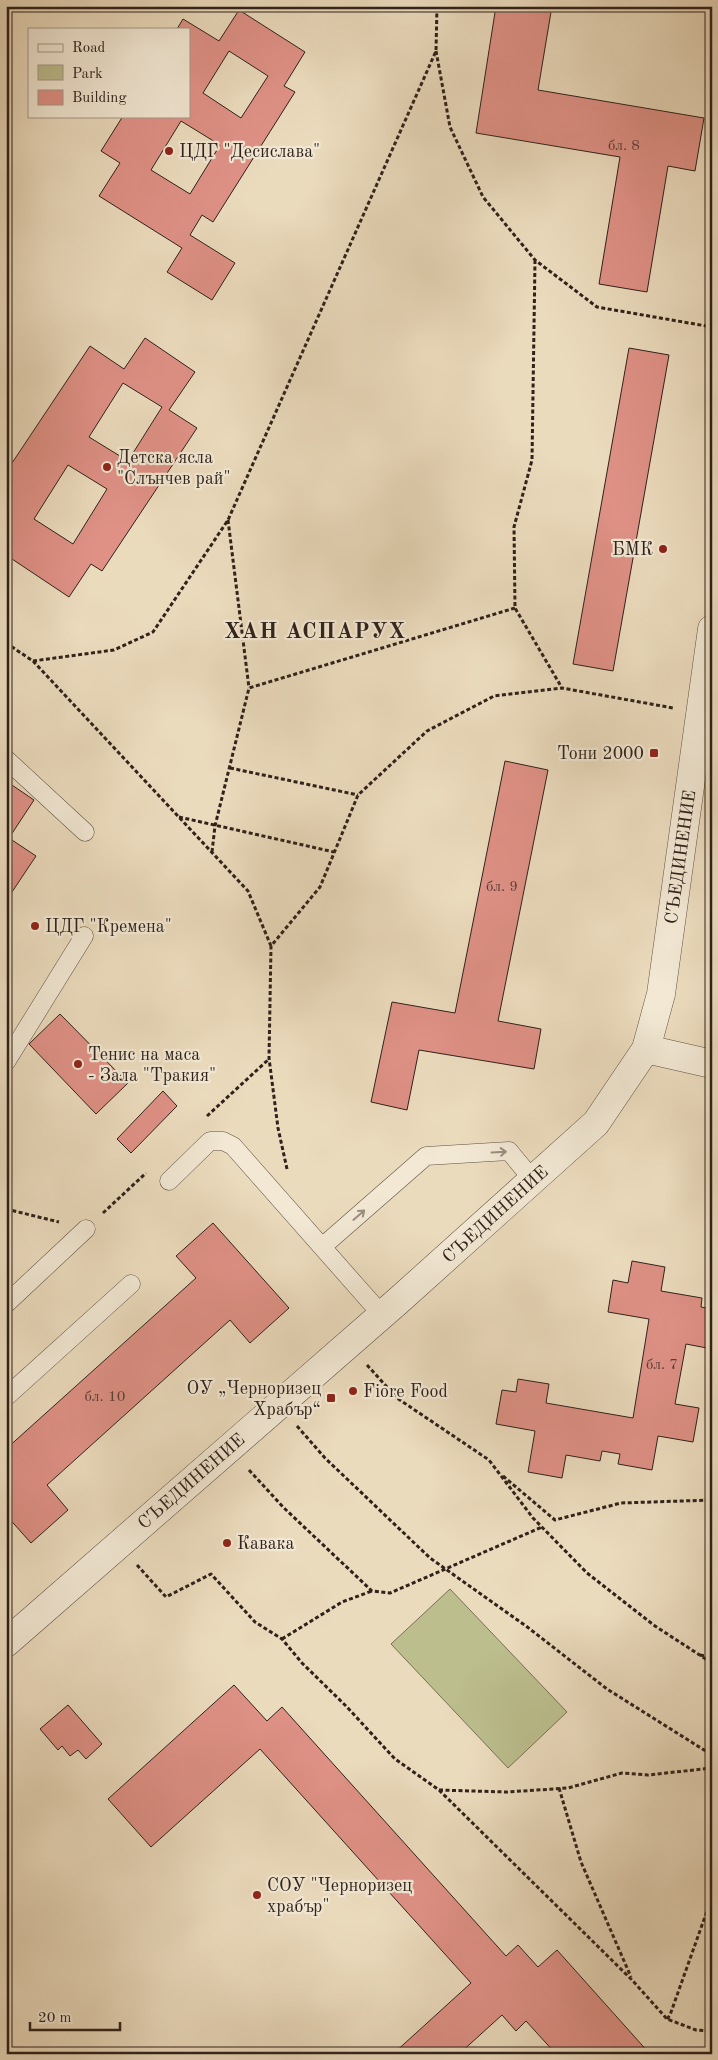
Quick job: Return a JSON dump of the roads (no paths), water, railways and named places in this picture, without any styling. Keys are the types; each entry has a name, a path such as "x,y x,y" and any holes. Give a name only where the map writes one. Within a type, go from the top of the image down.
{"street":[{"name":"СЪЕДИНЕНИЕ","path":"9,1634 229,1449 596,1123 646,1049 660,994 712,629"},
{"path":"646,1049 712,1064"}],"lane":[{"path":"6,759 86,832"},
{"path":"6,1062 84,936"},
{"path":"169,1182 210,1141 222,1141 233,1146 382,1315"},
{"path":"322,1247 426,1156 509,1151 533,1180"},
{"path":"6,1304 86,1229"},
{"path":"6,1398 131,1284"}],"place":[{"name":"ЦДГ \"Десислава\"","path":"169,151"},
{"name":"Детска ясла \"Слънчев рай\"","path":"107,467"},
{"name":"БМК","path":"663,549"},
{"name":"Тони 2000","path":"654,753"},
{"name":"ЦДГ \"Кремена\"","path":"35,926"},
{"name":"Тенис на маса - Зала \"Тракия\"","path":"78,1064"},
{"name":"Fiore Food","path":"353,1391"},
{"name":"ОУ „Черноризец Храбър“","path":"331,1398"},
{"name":"Кавака","path":"227,1543"},
{"name":"СОУ \"Черноризец храбър\"","path":"257,1895"}],"district":[{"name":"ХАН АСПАРУХ","path":"315,630"}]}
